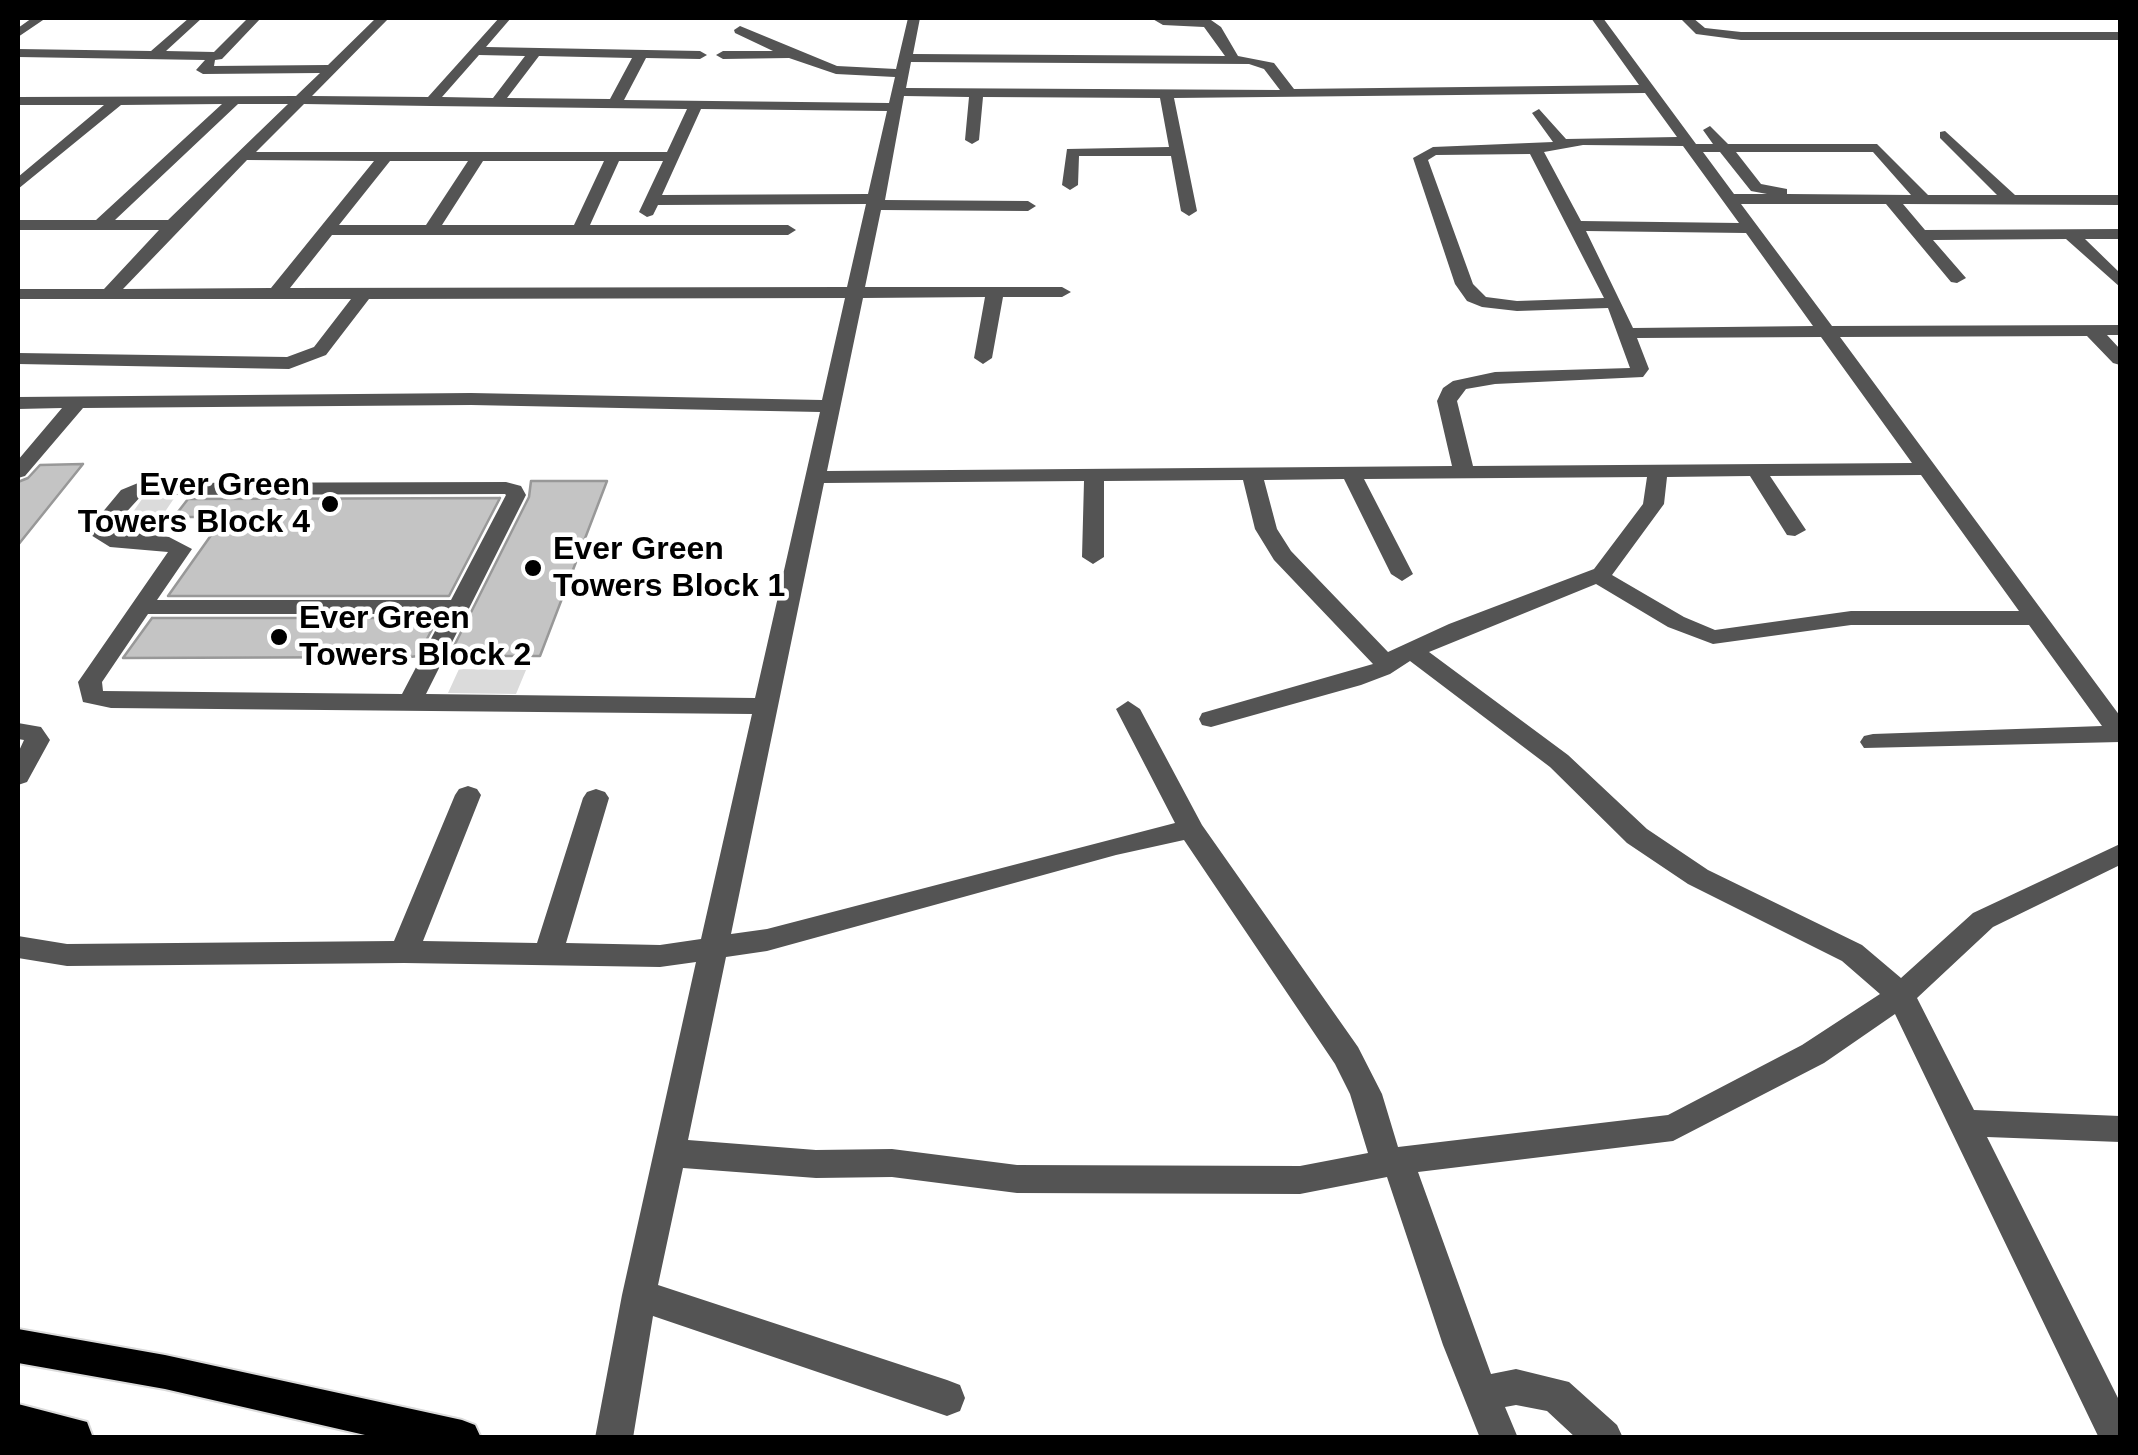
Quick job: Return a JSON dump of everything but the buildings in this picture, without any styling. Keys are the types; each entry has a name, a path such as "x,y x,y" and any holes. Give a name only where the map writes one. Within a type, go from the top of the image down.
{"highway":[{"path":"18,1426 71,1438"}],"main road":[{"path":"18,1346 164,1372 462,1438"}],"street":[{"path":"18,33 40,18"},
{"path":"154,55 196,18"},
{"path":"255,18 204,70 333,69"},
{"path":"109,294 172,225 382,18"},
{"path":"431,102 506,18"},
{"path":"614,1438 670,1153 914,18"},
{"path":"1157,18 1207,24 1216,30 1234,60"},
{"path":"1597,18 2120,733"},
{"path":"1686,18 1694,27 1718,34 2120,36"},
{"path":"1862,18 1881,36"},
{"path":"740,30 792,55 847,72 976,93 1649,89"},
{"path":"476,51 700,54"},
{"path":"497,102 536,52"},
{"path":"18,53 217,56"},
{"path":"615,104 641,54"},
{"path":"722,55 792,55"},
{"path":"18,101 696,104 901,82 1234,60 1269,66 1290,94"},
{"path":"972,140 976,93"},
{"path":"1166,94 1189,211"},
{"path":"18,184 117,100"},
{"path":"100,225 234,100"},
{"path":"638,230 696,104"},
{"path":"1539,113 1560,143"},
{"path":"1710,130 1760,190 2011,200 2120,200"},
{"path":"1945,135 2011,200"},
{"path":"1614,303 1493,304 1473,298 1464,284 1420,158 1433,150 1535,149 1560,143 1725,149 1877,148 1920,195"},
{"path":"1464,472 1447,400 1460,385 1495,378 1636,373 1640,368 1614,303 1535,149"},
{"path":"1070,185 1072,152 1177,151"},
{"path":"18,156 51,156"},
{"path":"243,156 674,157"},
{"path":"276,294 386,156"},
{"path":"431,230 479,156"},
{"path":"580,230 614,157"},
{"path":"1730,199 1890,199 1920,195"},
{"path":"1890,199 1956,278"},
{"path":"653,200 1028,206"},
{"path":"18,225 172,225"},
{"path":"1575,226 1751,228"},
{"path":"328,230 788,230"},
{"path":"2070,234 2120,282"},
{"path":"1920,235 2120,234"},
{"path":"983,358 995,292"},
{"path":"18,294 1062,292"},
{"path":"18,359 289,363 320,351 364,294"},
{"path":"2092,330 2120,359"},
{"path":"1626,332 2120,330"},
{"path":"18,403 471,399 833,406"},
{"path":"18,472 78,402"},
{"path":"818,477 1928,469"},
{"path":"1756,470 1796,530"},
{"path":"1211,719 1352,680 1456,629 1598,576 1653,504 1658,471"},
{"path":"1351,473 1402,574"},
{"path":"1252,474 1266,529 1282,555 1387,665"},
{"path":"1093,557 1094,475"},
{"path":"410,702 516,495 514,490 138,489 128,494 97,532 110,540 169,544 181,549 90,682 92,696 111,700 768,706"},
{"path":"1598,576 1686,628 1714,637 1851,618 2037,618"},
{"path":"142,607 456,607"},
{"path":"1412,651 1559,761 1637,836 1698,877 1852,953 1902,995 2119,1438"},
{"path":"1128,710 1191,829 1347,1056 1366,1094 1499,1438"},
{"path":"18,731 32,733 37,740 18,776"},
{"path":"1873,742 2120,733"},
{"path":"404,952 468,794"},
{"path":"548,954 596,798"},
{"path":"18,947 67,955 404,952 660,956 767,940 1116,844 1191,829"},
{"path":"670,1153 738,1155 816,1164 892,1163 1017,1180 1300,1180 1392,1162 1673,1128 1814,1054 1863,1017 1902,995 1983,920 2120,854"},
{"path":"1964,1123 2120,1129"},
{"path":"640,1295 947,1398"},
{"path":"1482,1394 1516,1387 1556,1395 1604,1438"}],"shaded area":[{"path":"179,491 154,528 121,529 147,492"},
{"path":"459,669 526,670 516,694 448,693"}],"place":[{"name":"Ever Green Towers Block 4","path":"330,504"},
{"name":"Ever Green Towers Block 1","path":"533,568"},
{"name":"Ever Green Towers Block 2","path":"279,637"}]}
